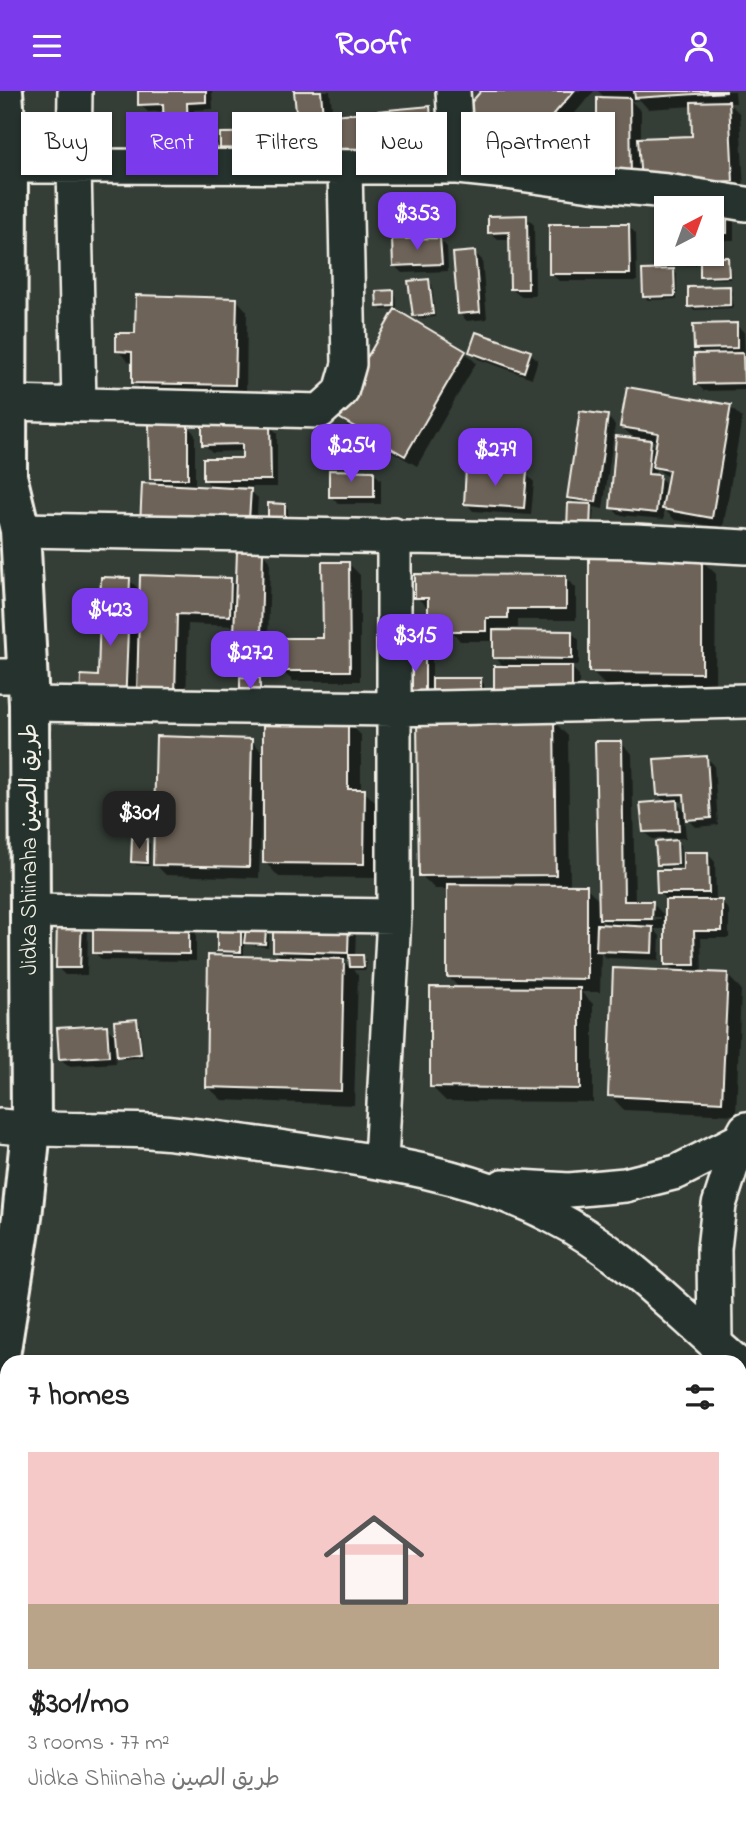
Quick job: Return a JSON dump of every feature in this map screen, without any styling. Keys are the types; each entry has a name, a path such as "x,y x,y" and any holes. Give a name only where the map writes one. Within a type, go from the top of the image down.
{"main road":[{"name":"Jidka Shiinaha طريق الصين","path":"0,1355 22,1217 15,1128 31,911 19,685 20,530 4,476 9,403 8,166 3,91"}],"street":[{"path":"75,91 75,112"},
{"path":"453,91 458,167"},
{"path":"8,166 21,166"},
{"path":"112,166 458,167 667,191 746,204"},
{"path":"9,403 320,411 341,392 349,364 345,167"},
{"path":"74,175 79,405"},
{"path":"20,530 261,536 394,535 635,541 746,547"},
{"path":"381,1161 394,916 394,535"},
{"path":"19,685 394,709 746,701"},
{"path":"31,911 394,916"},
{"path":"15,1128 150,1131 381,1161 480,1185 553,1217 608,1251 725,1353"},
{"path":"480,1185 569,1190 625,1185 677,1173 743,1135"},
{"path":"725,1353 714,1249 719,1205 743,1135"}],"building":[{"path":"138,91 206,91 206,102 187,103 187,112 163,112 163,104 138,105"},
{"path":"294,91 321,91 323,112 296,112"},
{"path":"481,91 574,91 556,112 463,112"},
{"path":"634,91 726,91 726,92 635,98"},
{"path":"597,97 630,98 631,181 575,181 575,175 615,175 615,112 597,112"},
{"path":"729,101 733,181 641,184 638,138 692,136 691,102"},
{"path":"430,106 430,112 366,112"},
{"path":"356,113 356,149 342,150 342,114"},
{"path":"220,133 232,133 232,157 220,157"},
{"path":"381,207 400,207 401,226 381,226"},
{"path":"724,212 727,212 727,233 724,233"},
{"path":"527,215 528,289 510,289 509,232 488,233 488,216"},
{"path":"549,224 629,224 630,274 549,274"},
{"path":"440,238 442,264 393,266 392,239"},
{"path":"475,251 480,312 458,314 453,253"},
{"path":"724,257 728,257 729,276 700,277 700,266 724,266"},
{"path":"674,269 675,296 643,297 642,270"},
{"path":"429,279 433,314 413,316 408,281"},
{"path":"730,286 730,305 688,307 688,287"},
{"path":"394,290 394,306 377,307 376,291"},
{"path":"136,295 237,298 235,385 132,383 132,352 116,351 116,333 135,333"},
{"path":"395,309 466,351 405,456 334,415"},
{"path":"737,323 737,348 694,349 693,324"},
{"path":"476,332 531,351 524,372 469,352"},
{"path":"743,353 744,383 695,384 694,354"},
{"path":"627,387 731,405 712,518 662,509 669,470 652,467 658,433 620,427"},
{"path":"580,411 608,415 596,502 567,498"},
{"path":"270,423 271,480 203,480 203,458 242,458 242,444 202,445 202,424"},
{"path":"149,424 188,424 188,479 150,479"},
{"path":"616,436 651,440 648,474 660,475 656,513 610,508"},
{"path":"466,468 527,472 524,508 464,504"},
{"path":"329,470 374,471 374,497 329,497"},
{"path":"142,483 251,489 249,520 181,516 180,528 140,526"},
{"path":"268,503 285,504 285,526 268,526"},
{"path":"568,503 591,504 590,530 567,529"},
{"path":"237,551 263,552 261,636 234,635"},
{"path":"589,557 702,558 702,673 589,672"},
{"path":"322,562 349,562 350,671 280,671 279,638 323,638"},
{"path":"415,574 566,575 566,609 508,609 508,618 486,618 486,631 447,631 448,617 428,617 428,598 415,598"},
{"path":"140,575 231,578 230,616 177,614 175,695 137,693"},
{"path":"101,577 130,578 125,708 80,707 81,675 98,676"},
{"path":"493,630 572,631 572,659 493,658"},
{"path":"406,641 425,642 425,707 406,707"},
{"path":"494,666 572,666 572,692 494,692"},
{"path":"240,677 260,678 260,703 240,704"},
{"path":"432,678 481,678 481,699 432,699"},
{"path":"263,718 348,719 348,789 365,789 364,864 263,863"},
{"path":"554,719 556,875 419,876 417,720"},
{"path":"156,736 252,739 249,867 153,865"},
{"path":"595,741 622,741 624,901 653,901 652,919 599,919"},
{"path":"707,756 711,818 686,820 684,794 657,795 654,759"},
{"path":"677,800 679,831 643,832 640,803"},
{"path":"121,804 144,804 145,822 121,822"},
{"path":"132,838 147,839 147,863 131,862"},
{"path":"677,840 678,864 657,865 655,842"},
{"path":"683,852 708,852 709,893 657,893 656,870 683,870"},
{"path":"447,884 587,885 587,979 447,977"},
{"path":"665,900 722,900 722,931 694,931 695,965 665,965"},
{"path":"57,919 82,920 80,968 56,968"},
{"path":"93,919 189,920 189,954 93,953"},
{"path":"273,920 349,921 348,953 273,951"},
{"path":"597,924 653,927 652,953 596,951"},
{"path":"217,926 241,926 241,952 217,951"},
{"path":"246,928 266,929 265,944 244,943"},
{"path":"208,955 344,959 341,1091 206,1087"},
{"path":"349,955 363,955 364,967 350,967"},
{"path":"613,968 728,973 722,1102 608,1096"},
{"path":"430,987 580,988 580,1089 430,1087"},
{"path":"137,1019 141,1054 117,1057 114,1021"},
{"path":"107,1025 109,1056 59,1059 57,1028"}]}
